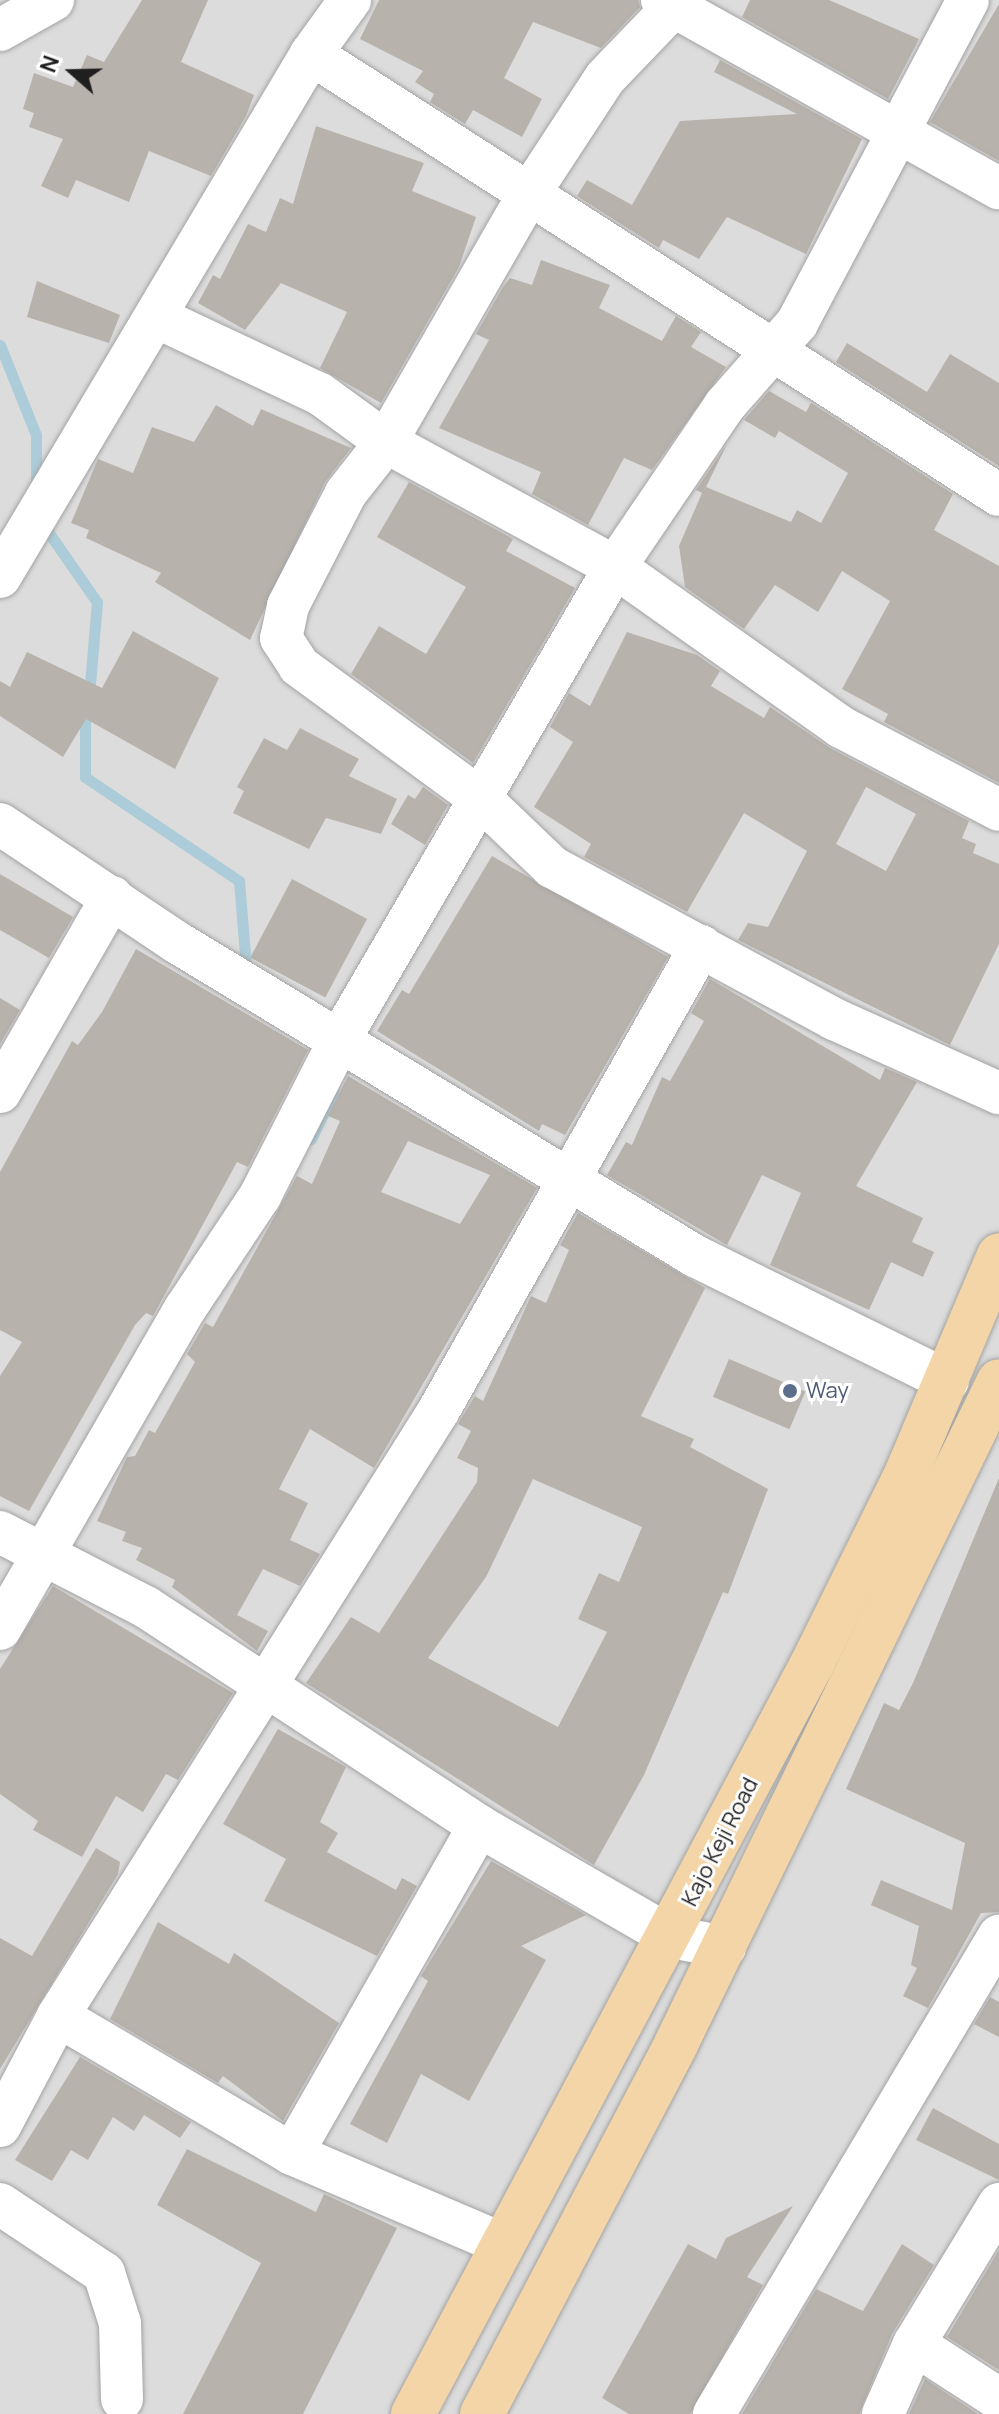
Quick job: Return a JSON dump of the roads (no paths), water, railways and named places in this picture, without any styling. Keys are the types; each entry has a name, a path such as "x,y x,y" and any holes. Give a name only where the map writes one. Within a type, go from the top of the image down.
{"main road":[{"name":"Kajo Keji Road","path":"413,2414 671,1937 948,1381 999,1255"},
{"path":"482,2414 725,1947 999,1381"}],"street":[{"path":"0,30 53,0"},
{"path":"0,577 311,54 350,0"},
{"path":"0,1629 44,1558 185,1309 260,1196 341,1037 482,800 615,567 770,347 797,323 968,0"},
{"path":"999,188 896,134 672,3 605,78 527,197 386,442 346,493 288,606 281,638 299,666 482,800 552,867 834,1019 999,1093"},
{"path":"311,54 527,197 770,347 999,495"},
{"path":"156,317 320,394 386,442 615,567 841,727 999,810"},
{"path":"0,824 112,897 695,1256 948,1381"},
{"path":"0,1092 112,897"},
{"path":"0,2126 58,2016 268,1689 571,1180 701,946"},
{"path":"0,1532 44,1558 146,1607 479,1826 671,1937 725,1947"},
{"path":"292,2154 479,1826"},
{"path":"714,2414 999,1936"},
{"path":"58,2016 292,2154 503,2244"},
{"path":"0,2204 104,2273 120,2323 122,2399"},
{"path":"883,2414 914,2344 999,2204"},
{"path":"914,2344 999,2399"}],"waterway":[{"path":"0,345 36,435 36,487"},
{"path":"42,523 97,602 89,695"},
{"path":"85,712 85,777 239,881 246,967"},
{"path":"311,1139 334,1091"}],"place":[{"name":"Way","path":"790,1391"}]}
